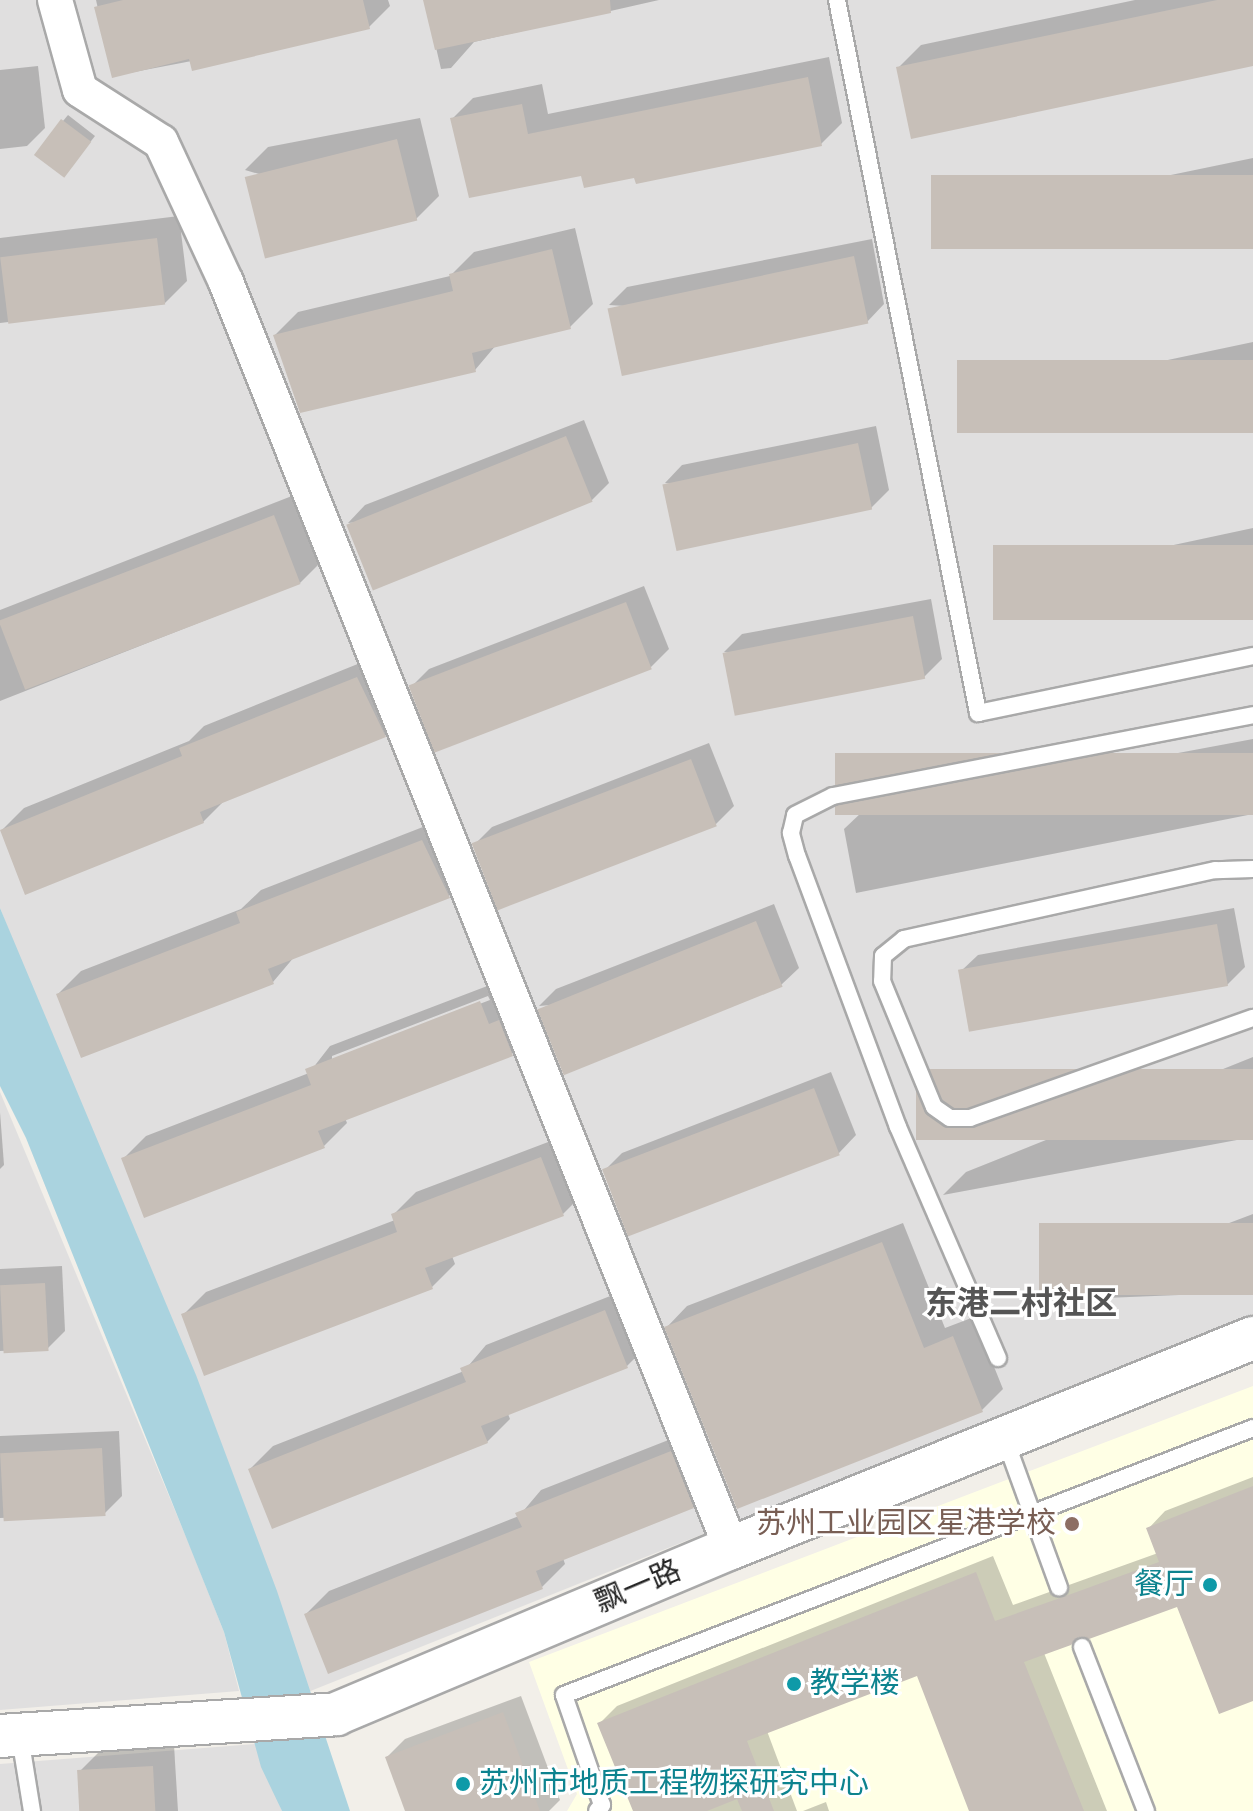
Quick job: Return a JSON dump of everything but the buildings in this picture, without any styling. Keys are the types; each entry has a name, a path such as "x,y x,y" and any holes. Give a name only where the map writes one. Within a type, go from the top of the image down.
{"street":[{"path":"55,0 80,90 161,142 226,282 731,1548"},
{"name":"飘一路","path":"10,1736 336,1714 731,1548 1253,1338"}],"lane":[{"path":"837,0 978,713 1253,656"},
{"path":"998,1358 892,1113 797,856 791,833 795,815 833,796 1253,715"},
{"path":"1253,869 1215,870 904,939 883,956 882,981 934,1107 950,1118 970,1118 1253,1018"},
{"path":"597,1811 602,1805 564,1695 1253,1428"},
{"path":"1005,1437 1059,1587"},
{"path":"1082,1647 1146,1811"},
{"path":"10,1736 32,1811"}],"shaded area":[{"path":"0,0 1253,0 1253,1314 308,1692 0,908"},
{"path":"0,1092 192,1551 224,1632 239,1691 0,1710"},
{"name":"苏州工业园区星港学校","path":"1253,1386 1253,1811 567,1811 577,1794 529,1662"},
{"path":"255,1744 282,1811 0,1811 0,1764"}],"water":[{"path":"0,908 196,1375 277,1591 350,1811 282,1811 261,1767 224,1632 26,1138 0,1086"}],"place":[{"name":"苏州工业园区星港学校","path":"1072,1524"},
{"name":"餐厅","path":"1210,1585"},
{"name":"教学楼","path":"794,1684"},
{"name":"苏州市地质工程物探研究中心","path":"463,1784"}],"district":[{"name":"东港二村社区","path":"1021,1305"}]}
